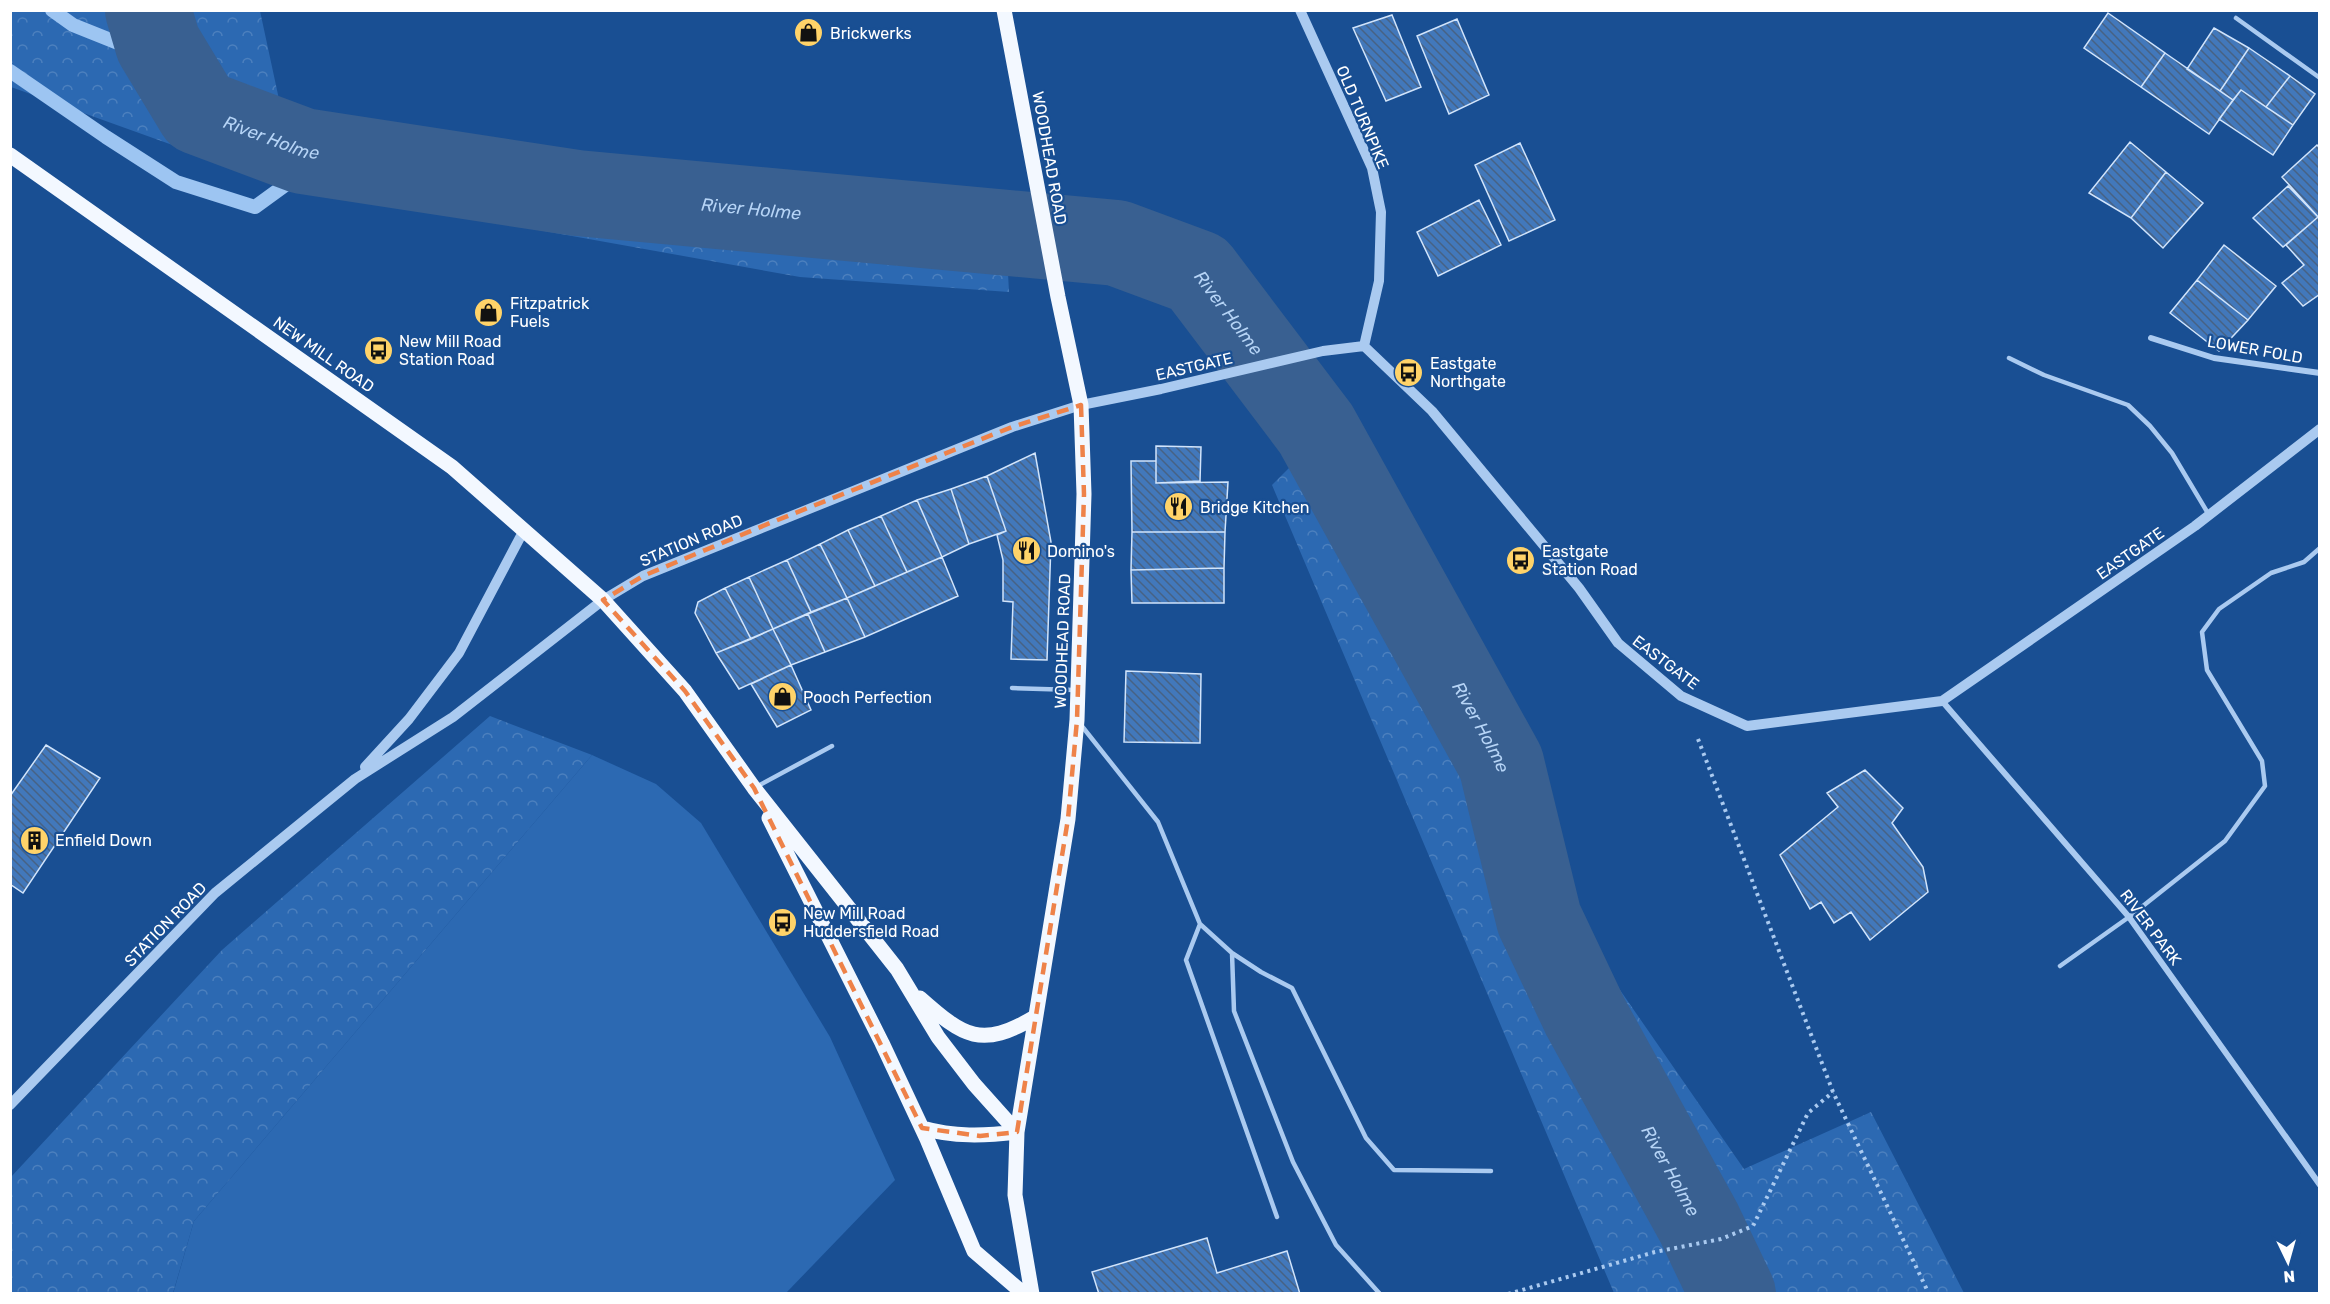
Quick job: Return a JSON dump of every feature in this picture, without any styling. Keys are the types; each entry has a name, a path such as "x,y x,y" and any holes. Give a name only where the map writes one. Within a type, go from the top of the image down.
{"main road":[{"name":"WOODHEAD ROAD","path":"1004,10 1058,297 1081,405 1084,494 1077,720 1068,819 1017,1132 1015,1195 1032,1293"},
{"name":"NEW MILL ROAD","path":"10,154 452,467 603,600 685,691 754,788"},
{"path":"754,788 897,969 938,1037 974,1084 1017,1132"},
{"path":"754,788 882,1043 922,1128 974,1251 1024,1293"},
{"path":"910,989 941,1017 961,1030 989,1037 1015,1029 1035,1017"},
{"path":"922,1128 944,1134 980,1136 1017,1132"}],"street":[{"name":"OLD TURNPIKE","path":"1300,10 1372,168 1381,212 1379,281 1364,346"},
{"name":"LOWER FOLD","path":"2151,338 2214,358 2319,373"},
{"name":"EASTGATE","path":"1081,405 1206,379 1323,351 1364,346 1432,411 1579,588 1618,644 1681,696 1747,726 1942,701 2209,515 2319,429"},
{"name":"STATION ROAD","path":"10,1105 215,893 355,778 453,717 603,600 643,576 770,523 1011,427 1081,405"},
{"name":"STATION ROAD","path":"355,778 409,719 459,653 524,530"},
{"name":"RIVER PARK","path":"1942,701 2129,917 2319,1185"}],"lane":[{"path":"2236,18 2319,78"},
{"path":"2009,358 2044,375 2128,405 2150,426 2172,453 2209,515"},
{"path":"2060,966 2129,917 2225,841 2265,786 2262,761 2207,670 2202,632 2219,609 2271,573 2304,562 2319,548"},
{"path":"1012,688 1078,690"},
{"path":"1077,720 1158,822 1200,924 1232,953 1292,988 1366,1138 1394,1170 1491,1171"},
{"path":"754,788 832,746"},
{"path":"1200,924 1186,960 1277,1216"},
{"path":"1232,953 1234,1011 1293,1162 1336,1245 1380,1293"}],"path":[{"path":"1681,696 1833,1092 1929,1293"},
{"path":"1508,1293 1655,1252 1721,1239 1753,1226 1808,1113 1833,1092"}],"highlighted area":[{"path":"1081,405 1084,494 1077,720 1068,819 1017,1132 980,1136 922,1128 754,788 685,691 603,600 643,576 770,523 1012,427"}],"green space":[{"path":"10,11 260,11 280,104 428,146 638,171 1004,198 1009,292 800,277 278,183 11,87"},
{"path":"1345,412 1476,652 1593,951 1744,1169 1871,1112 1964,1293 1614,1293 1272,485"},
{"path":"490,716 592,755 194,1221 173,1293 11,1293 11,1177 222,950"},
{"path":"592,755 656,784 701,823 830,1037 895,1180 786,1293 173,1294 194,1221"}],"building":[{"path":"2108,13 2165,53 2141,87 2084,48"},
{"path":"1392,15 1421,87 1386,101 1353,28"},
{"path":"1457,19 1489,95 1449,114 1417,36"},
{"path":"2214,28 2249,48 2220,91 2187,69"},
{"path":"2249,48 2290,76 2266,107 2241,90 2233,100 2220,91"},
{"path":"2165,53 2233,100 2209,134 2141,87"},
{"path":"2290,76 2315,94 2293,125 2266,107"},
{"path":"2241,90 2293,125 2273,155 2219,119"},
{"path":"2130,142 2166,172 2131,218 2089,193"},
{"path":"1520,143 1555,220 1509,241 1475,165"},
{"path":"2317,145 2320,148 2320,219 2282,177"},
{"path":"2166,172 2203,203 2163,248 2131,218"},
{"path":"2288,186 2318,217 2283,247 2253,218"},
{"path":"1479,200 1501,245 1438,276 1417,232"},
{"path":"2318,217 2320,219 2320,294 2303,306 2282,283 2304,265 2286,245"},
{"path":"2224,245 2276,286 2248,320 2197,280"},
{"path":"2197,280 2248,320 2219,351 2170,313"},
{"path":"1156,446 1201,447 1200,481 1156,483"},
{"name":"Domino's","path":"1035,453 1051,542 1047,660 1011,659 1013,602 1003,601 1003,560 997,535 1006,531 987,476"},
{"name":"Bridge Kitchen","path":"1131,461 1156,461 1156,483 1228,482 1225,532 1132,532"},
{"path":"987,476 1006,531 969,544 951,489"},
{"path":"951,489 969,544 942,557 917,500"},
{"path":"917,500 942,557 907,572 881,516"},
{"path":"881,516 907,572 875,586 848,530"},
{"path":"848,530 875,586 847,598 820,544"},
{"path":"1132,532 1225,532 1224,568 1131,570"},
{"path":"820,544 847,598 811,612 787,560"},
{"path":"942,557 958,596 865,637 847,598"},
{"path":"787,560 811,612 773,629 749,577"},
{"path":"1224,568 1224,603 1132,603 1131,570"},
{"path":"749,577 773,629 751,639 725,588"},
{"path":"725,588 751,639 716,653 695,613 698,602"},
{"path":"847,598 865,637 825,652 808,614"},
{"path":"808,614 825,652 791,665 773,629"},
{"path":"773,629 791,665 739,689 716,653"},
{"name":"Pooch Perfection","path":"791,665 811,710 777,727 751,684"},
{"path":"1126,671 1201,674 1200,743 1124,742"},
{"name":"Enfield Down","path":"46,745 100,778 23,893 10,884 10,796"},
{"path":"1865,770 1903,808 1892,823 1923,867 1928,892 1870,940 1851,912 1834,923 1821,902 1810,909 1780,855 1838,807 1827,793"},
{"path":"1207,1238 1217,1273 1287,1251 1300,1294 1099,1294 1092,1272"}],"waterway":[{"path":"52,10 73,25 123,45 158,44"},
{"name":"River Holme","path":"148,10 158,44 199,112 303,151 577,193 1117,243 1198,273 1316,429 1501,763 1539,919 1585,1016 1699,1223 1733,1294"},
{"path":"10,71 176,182 255,207 299,175 303,151"}],"place":[{"name":"Brickwerks","path":"809,33"},
{"name":"Fitzpatrick Fuels","path":"489,312"},
{"name":"New Mill Road Station Road","path":"378,350"},
{"name":"Eastgate Northgate","path":"1409,372"},
{"name":"Bridge Kitchen","path":"1179,507"},
{"name":"Domino's","path":"1026,551"},
{"name":"Eastgate Station Road","path":"1521,560"},
{"name":"Pooch Perfection","path":"782,697"},
{"name":"Enfield Down","path":"34,840"},
{"name":"New Mill Road Huddersfield Road","path":"782,922"}]}
